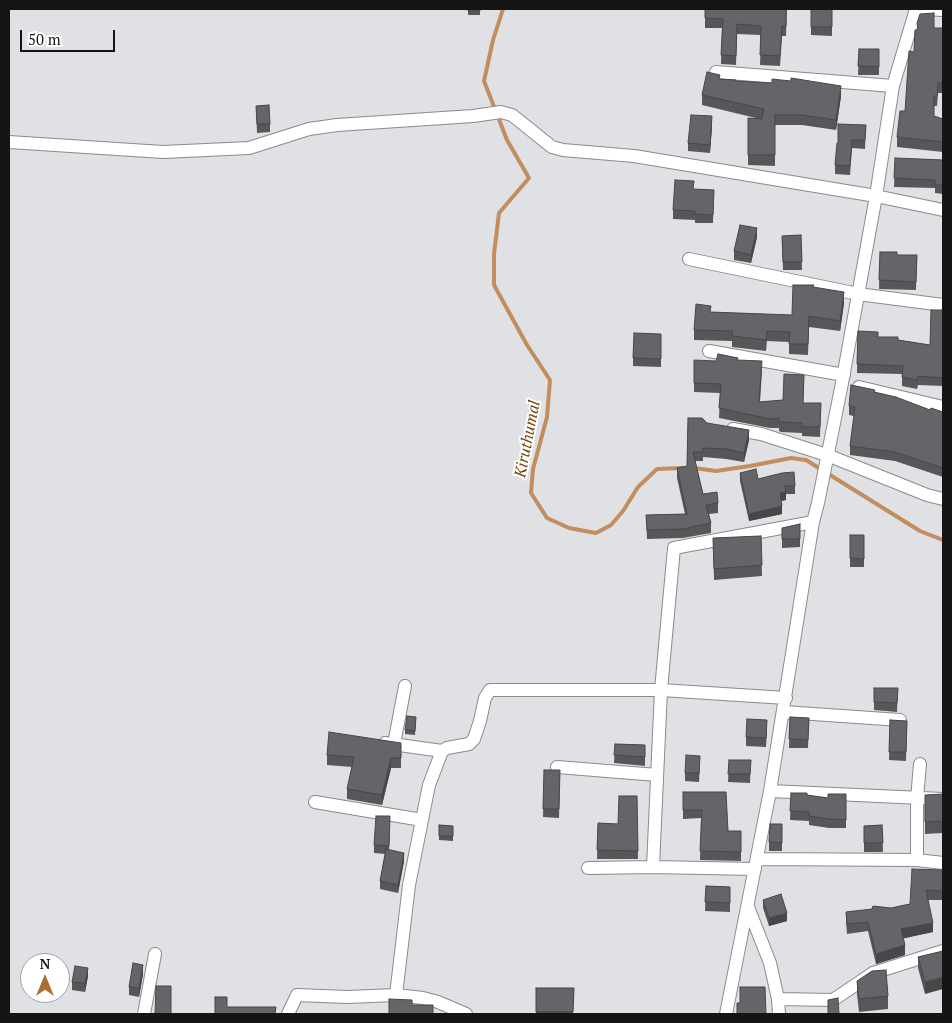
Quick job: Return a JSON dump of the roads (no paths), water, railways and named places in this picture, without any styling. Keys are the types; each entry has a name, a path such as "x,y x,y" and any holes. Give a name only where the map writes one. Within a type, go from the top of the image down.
{"street":[{"path":"726,1014 770,791 813,522 843,379 876,196 893,86 916,9"},
{"path":"923,9 943,10"},
{"path":"716,72 893,86"},
{"path":"9,142 164,152 249,148 309,129 336,125 473,116 501,112 512,115 552,147 563,150 634,156 876,196 943,210"},
{"path":"689,259 858,294 943,304"},
{"path":"708,351 843,379 943,408"},
{"path":"717,426 761,434 826,461 943,499"},
{"path":"653,867 661,690 674,548 813,522"},
{"path":"394,744 405,686"},
{"path":"396,995 409,885 429,785 442,751 447,748 469,744 474,739 485,698 490,690 661,690 786,698"},
{"path":"784,712 900,720"},
{"path":"375,741 442,751"},
{"path":"917,860 917,799 920,764"},
{"path":"557,768 657,775"},
{"path":"770,791 943,799"},
{"path":"315,802 422,820"},
{"path":"588,868 917,860 943,863"},
{"path":"748,907 770,963 778,999 779,1014"},
{"path":"778,999 833,1000 873,973 943,951"},
{"path":"144,1014 155,954"},
{"path":"288,1014 297,995 347,997 396,995 423,998 466,1014"}],"waterway":[{"name":"Kiruthumal","path":"503,9 493,40 484,81 507,140 529,178 499,213 494,254 494,285 527,345 550,380 547,417 533,469 531,493 547,518 569,528 596,533 611,525 623,511 638,487 657,469 682,468"},
{"name":"Kiruthumal","path":"694,468 716,471 791,458 806,460 920,531 943,540"}]}
